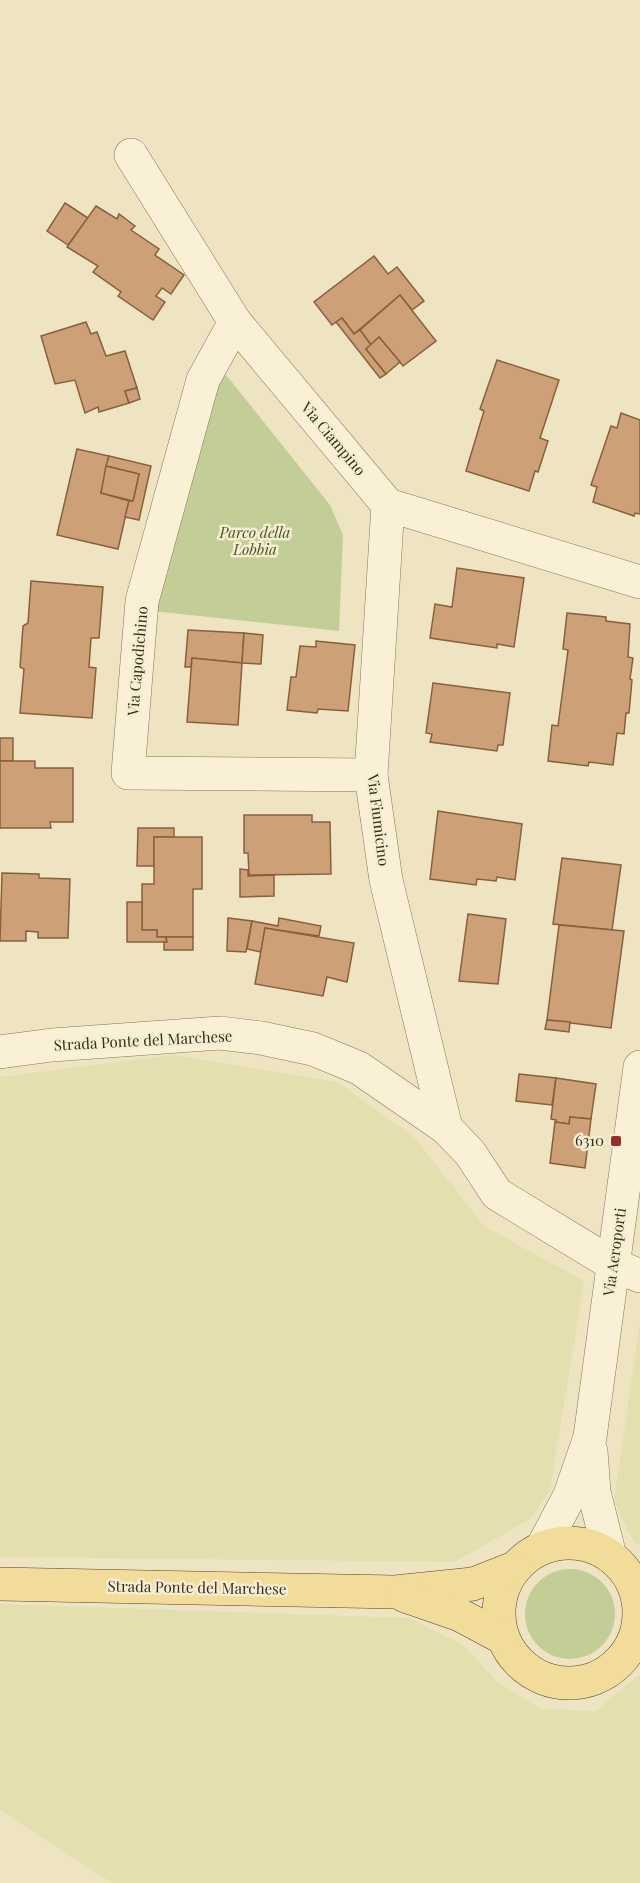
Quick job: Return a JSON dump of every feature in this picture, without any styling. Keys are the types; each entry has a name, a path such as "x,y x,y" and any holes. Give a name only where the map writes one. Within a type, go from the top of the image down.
{"main road":[{"name":"Strada Ponte del Marchese","path":"559,1543 578,1543 595,1547 625,1566 634,1586 639,1606 638,1628 635,1645 619,1664 602,1676 584,1682 564,1684 544,1680 526,1670 512,1656 503,1638 499,1620 499,1602 514,1568 527,1556 559,1543"},
{"name":"Strada Ponte del Marchese","path":"0,1584 395,1592 473,1584 514,1568"},
{"name":"Strada Ponte del Marchese","path":"395,1592 460,1615 503,1638"}],"street":[{"name":"Via Ciampino","path":"131,155 235,322 388,505"},
{"name":"Via Capodichino","path":"235,322 203,380 142,602 128,773 371,775"},
{"path":"388,505 640,582"},
{"name":"Via Fiumicino","path":"388,505 371,775 386,880 446,1128"},
{"name":"Strada Ponte del Marchese","path":"0,1052 51,1045 220,1033 313,1048 359,1068 446,1128 470,1153 497,1194 627,1270"},
{"name":"Via Aeroporti","path":"542,1548 570,1495 590,1437 627,1270 640,1067"},
{"name":"Via Aeroporti","path":"590,1437 594,1492 625,1566"}],"shaded area":[{"path":"173,1055 337,1082 414,1137 484,1226 584,1281 550,1491 530,1519 455,1562 0,1557 0,1077"},
{"path":"640,1321 640,1545 634,1543 614,1501"},
{"path":"0,1604 410,1618 462,1644 498,1682 541,1709 596,1711 640,1674 640,1883 112,1883 0,1810"}],"green space":[{"name":"Parco della Lobbia","path":"220,373 227,376 330,505 343,535 339,631 153,611"},
{"path":"570,1569 587,1573 602,1582 611,1597 615,1614 611,1631 602,1646 587,1655 570,1659 553,1655 538,1646 529,1631 525,1614 529,1597 538,1582 553,1573"}],"building":[{"path":"65,203 88,218 68,245 47,231"},
{"path":"96,206 117,219 119,214 135,226 131,230 159,249 155,255 184,275 171,294 162,288 156,296 165,302 153,320 118,296 121,292 93,272 98,266 67,247"},
{"path":"374,256 388,274 397,267 424,301 412,310 400,295 354,334 342,318 332,325 314,302"},
{"path":"400,295 436,341 403,366 379,337 371,345 360,330"},
{"path":"342,318 354,334 360,330 371,345 366,349 386,374 380,378 336,322"},
{"path":"86,322 91,334 97,332 106,356 125,351 137,388 125,391 129,403 99,412 98,407 85,413 75,380 55,384 41,336"},
{"path":"379,337 400,362 386,374 366,349"},
{"path":"497,360 559,380 540,438 548,441 529,491 466,471 484,411 480,409"},
{"path":"137,388 140,399 129,403 125,391"},
{"path":"621,413 640,420 640,514 635,513 634,516 593,502 597,487 591,485 611,426 617,428"},
{"path":"77,449 109,456 101,493 129,501 118,549 57,535"},
{"path":"109,456 151,466 139,520 125,517 129,501 133,501 139,474 106,466"},
{"path":"106,466 139,474 133,501 101,493"},
{"path":"457,568 524,578 514,647 497,644 497,648 430,638 435,604 452,607"},
{"path":"31,581 103,587 99,638 91,638 89,667 96,668 92,718 20,713 24,669 20,667 23,626 28,623"},
{"path":"567,613 606,617 606,621 630,624 628,657 633,658 629,713 626,713 624,734 617,733 613,765 589,762 588,766 548,761 552,725 558,726 568,650 563,649"},
{"path":"188,630 244,633 242,663 192,658 191,667 185,667"},
{"path":"244,633 263,635 261,664 242,663"},
{"path":"316,641 355,645 348,711 318,709 317,713 287,710 291,677 296,677 300,646 316,647"},
{"path":"192,658 242,663 238,725 187,722"},
{"path":"433,683 510,693 503,745 498,745 497,751 430,742 432,734 426,733"},
{"path":"0,738 13,738 13,761 0,761"},
{"path":"0,761 35,761 35,768 73,768 73,822 50,822 51,828 0,828"},
{"path":"438,811 522,824 515,880 497,877 496,881 477,879 476,885 430,879"},
{"path":"244,815 312,815 312,822 330,822 331,874 249,875 248,853 244,853"},
{"path":"138,828 174,828 174,837 154,837 154,866 137,866"},
{"path":"154,837 202,837 202,889 193,889 193,937 157,937 157,930 142,930 142,884 154,884"},
{"path":"562,858 621,865 612,930 553,924"},
{"path":"240,869 248,870 248,876 274,875 274,896 240,897"},
{"path":"2,873 39,874 39,878 70,879 68,938 38,938 38,932 26,931 26,941 0,941"},
{"path":"127,902 142,902 142,930 157,930 157,937 166,937 167,942 127,942"},
{"path":"468,914 506,919 498,984 459,981"},
{"path":"228,918 252,921 246,952 227,951"},
{"path":"279,918 321,926 319,936 265,928 261,952 247,949 252,921 278,926"},
{"path":"559,925 624,931 611,1028 547,1020"},
{"path":"265,928 354,943 347,982 327,977 323,996 255,984"},
{"path":"166,937 193,937 193,950 164,950"},
{"path":"547,1020 570,1022 569,1032 545,1029"},
{"path":"519,1074 556,1078 552,1105 516,1101"},
{"path":"556,1078 596,1084 591,1119 570,1117 569,1124 555,1122 556,1120 551,1119"},
{"path":"570,1117 591,1119 585,1168 550,1163 555,1122 569,1124"}],"place":[{"name":"6310","path":"616,1141"}]}
